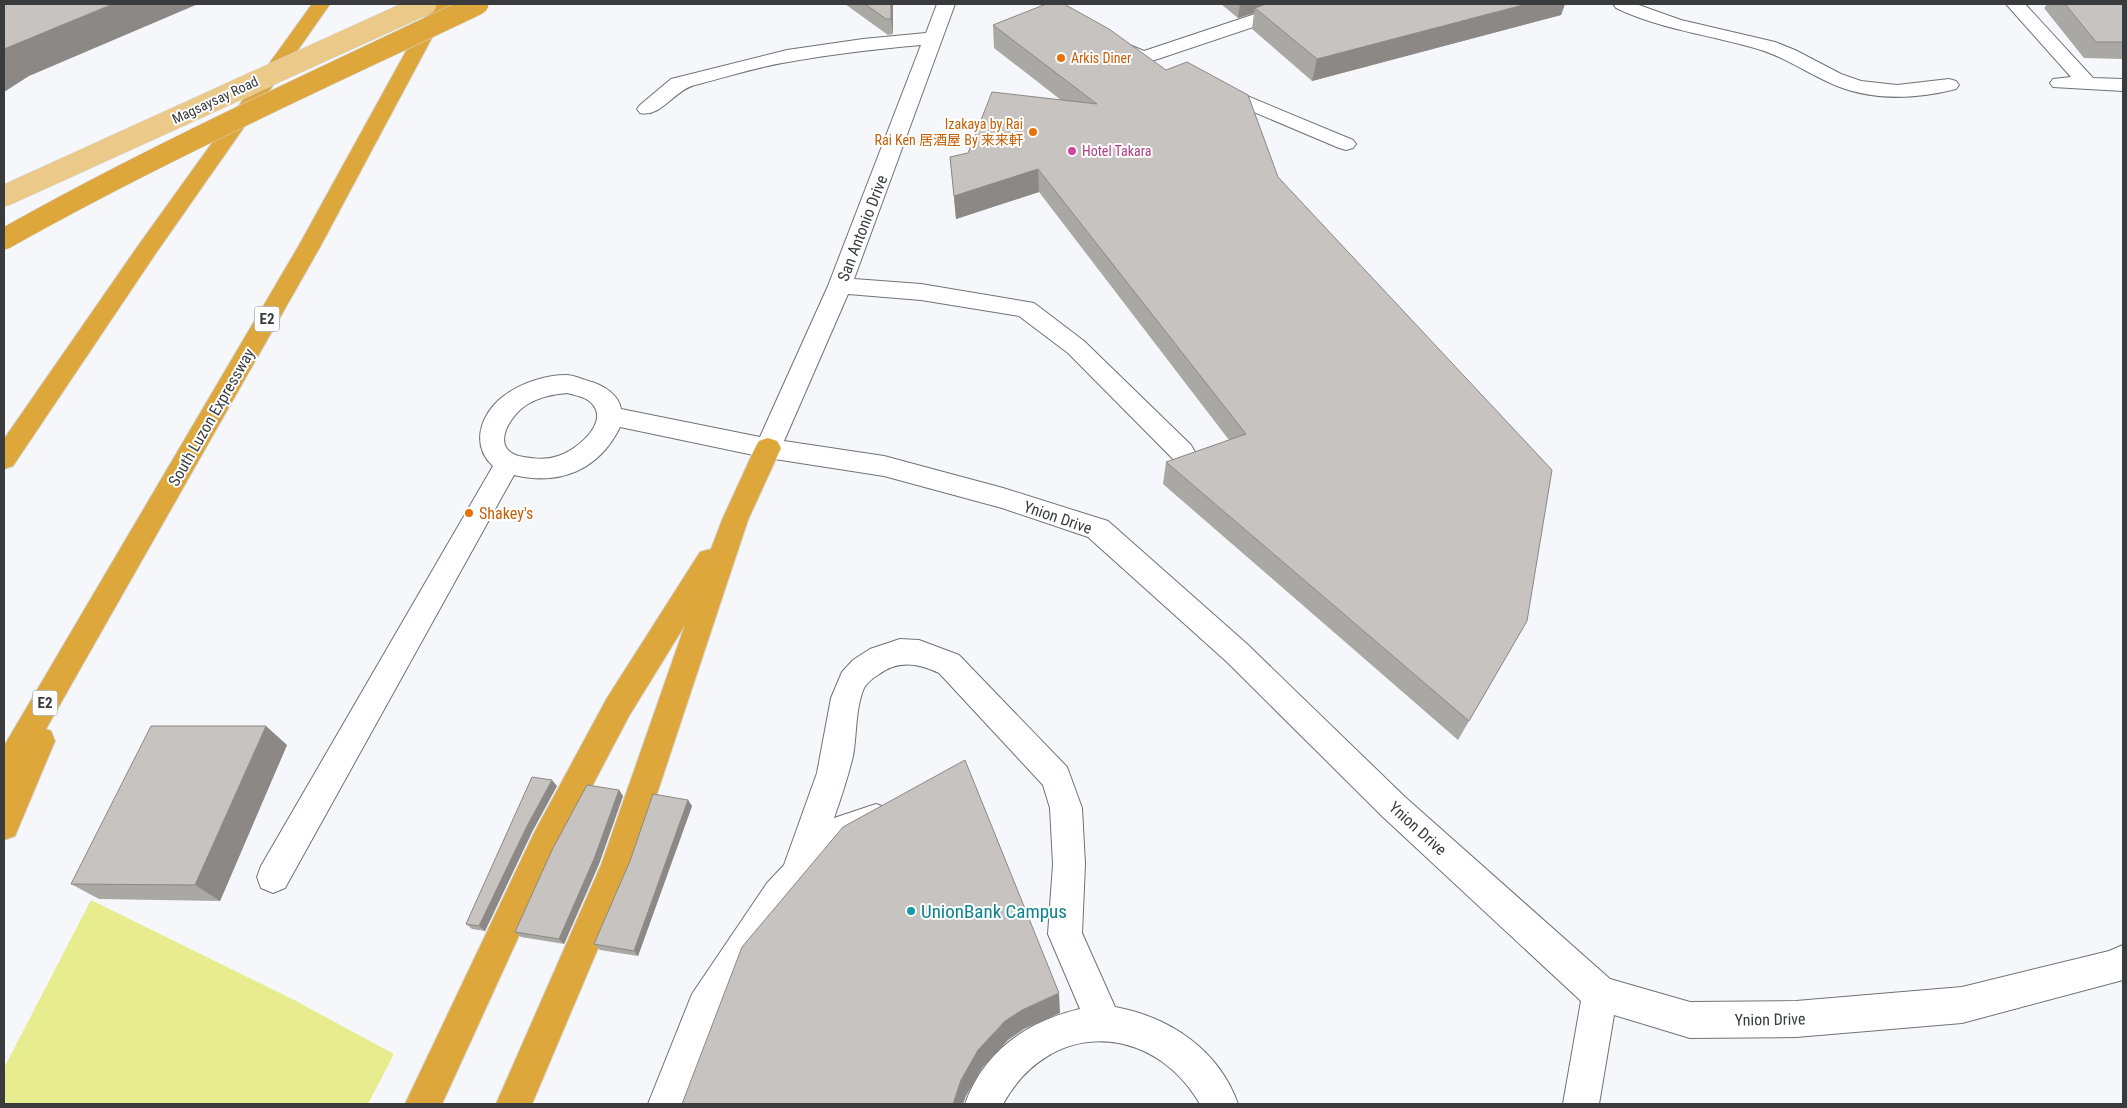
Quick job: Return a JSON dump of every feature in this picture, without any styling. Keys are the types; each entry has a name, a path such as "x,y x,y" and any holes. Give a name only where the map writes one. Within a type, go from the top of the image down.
{"highway":[{"path":"4,459 148,248 321,4"},
{"name":"South Luzon Expressway","path":"4,774 309,247 441,4"},
{"path":"4,239 85,193 147,161 478,4"},
{"path":"514,1104 617,866 735,520 768,448"},
{"path":"422,1104 544,844 613,716 735,520"},
{"path":"4,825 87,631"}],"main road":[{"name":"Magsaysay Road","path":"4,196 426,4"}],"street":[{"name":"San Antonio Drive","path":"768,448 840,286 946,4"},
{"path":"1143,58 1277,13 1333,4"},
{"path":"1622,4 1639,13 1680,27 1768,46 1790,54 1843,82 1869,89 1919,91 1949,85"},
{"path":"2015,4 2088,84"},
{"path":"1097,36 1112,45 1169,69"},
{"path":"647,109 678,83 787,56 863,45 934,38"},
{"path":"1196,80 1346,144"},
{"path":"2060,83 2123,85"},
{"path":"840,286 921,292 1026,309 1076,347 1182,452"},
{"path":"568,384 585,386 598,393 607,404 611,416 608,430 598,444 583,456 564,466 543,470 524,469 508,463 496,454 492,441 493,427 501,414 513,401 530,392 549,386 568,384"},
{"name":"Ynion Drive","path":"611,416 768,448 884,466 1003,498 1098,529 1238,653 1394,807 1600,994 1690,1020 1796,1019 1962,1005 2113,967 2123,962"},
{"path":"273,877 508,463"},
{"path":"797,874 829,785 837,756 849,689 858,672 880,656 903,650 928,654 949,664 1056,777 1066,808 1069,864 1065,934 1104,1023"},
{"path":"666,1104 704,1006 779,894 838,832 882,816 905,802"},
{"path":"1581,1104 1600,994"},
{"path":"983,1104 1000,1076 1016,1057 1036,1041 1058,1031 1081,1025 1104,1023 1126,1026 1167,1043 1186,1057 1202,1074 1220,1104"}],"green space":[{"path":"91,900 294,1000 394,1054 368,1104 4,1104 4,1068"}],"building":[{"path":"4,4 113,4 4,49"},
{"path":"865,4 891,4 891,19 886,19"},
{"path":"1046,4 1064,4 1109,29 1166,70 1187,62 1248,95 1278,177 1552,470 1527,621 1469,721 1166,462 1246,434 1038,169 954,196 950,157 968,153 992,92 1097,104 993,25"},
{"path":"1266,4 1527,4 1317,59 1255,8"},
{"path":"2065,4 2123,4 2123,42 2096,42"},
{"path":"151,726 266,726 195,885 71,884"},
{"name":"UnionBank Campus","path":"965,760 1059,993 1022,1010 1005,1021 978,1050 961,1080 953,1104 682,1104 742,947 843,827"},
{"path":"532,777 552,780 527,826 479,926 466,924"},
{"path":"587,785 619,790 594,859 559,939 515,932 552,850"},
{"path":"653,794 688,800 634,951 594,944 630,861"}],"place":[{"name":"Arkis Diner","path":"1061,58"},
{"name":"Izakaya by Rai Rai Ken 居酒屋 By 来来軒","path":"1033,132"},
{"name":"Hotel Takara","path":"1072,151"},
{"name":"Shakey's","path":"469,513"},
{"name":"UnionBank Campus","path":"911,911"}]}
